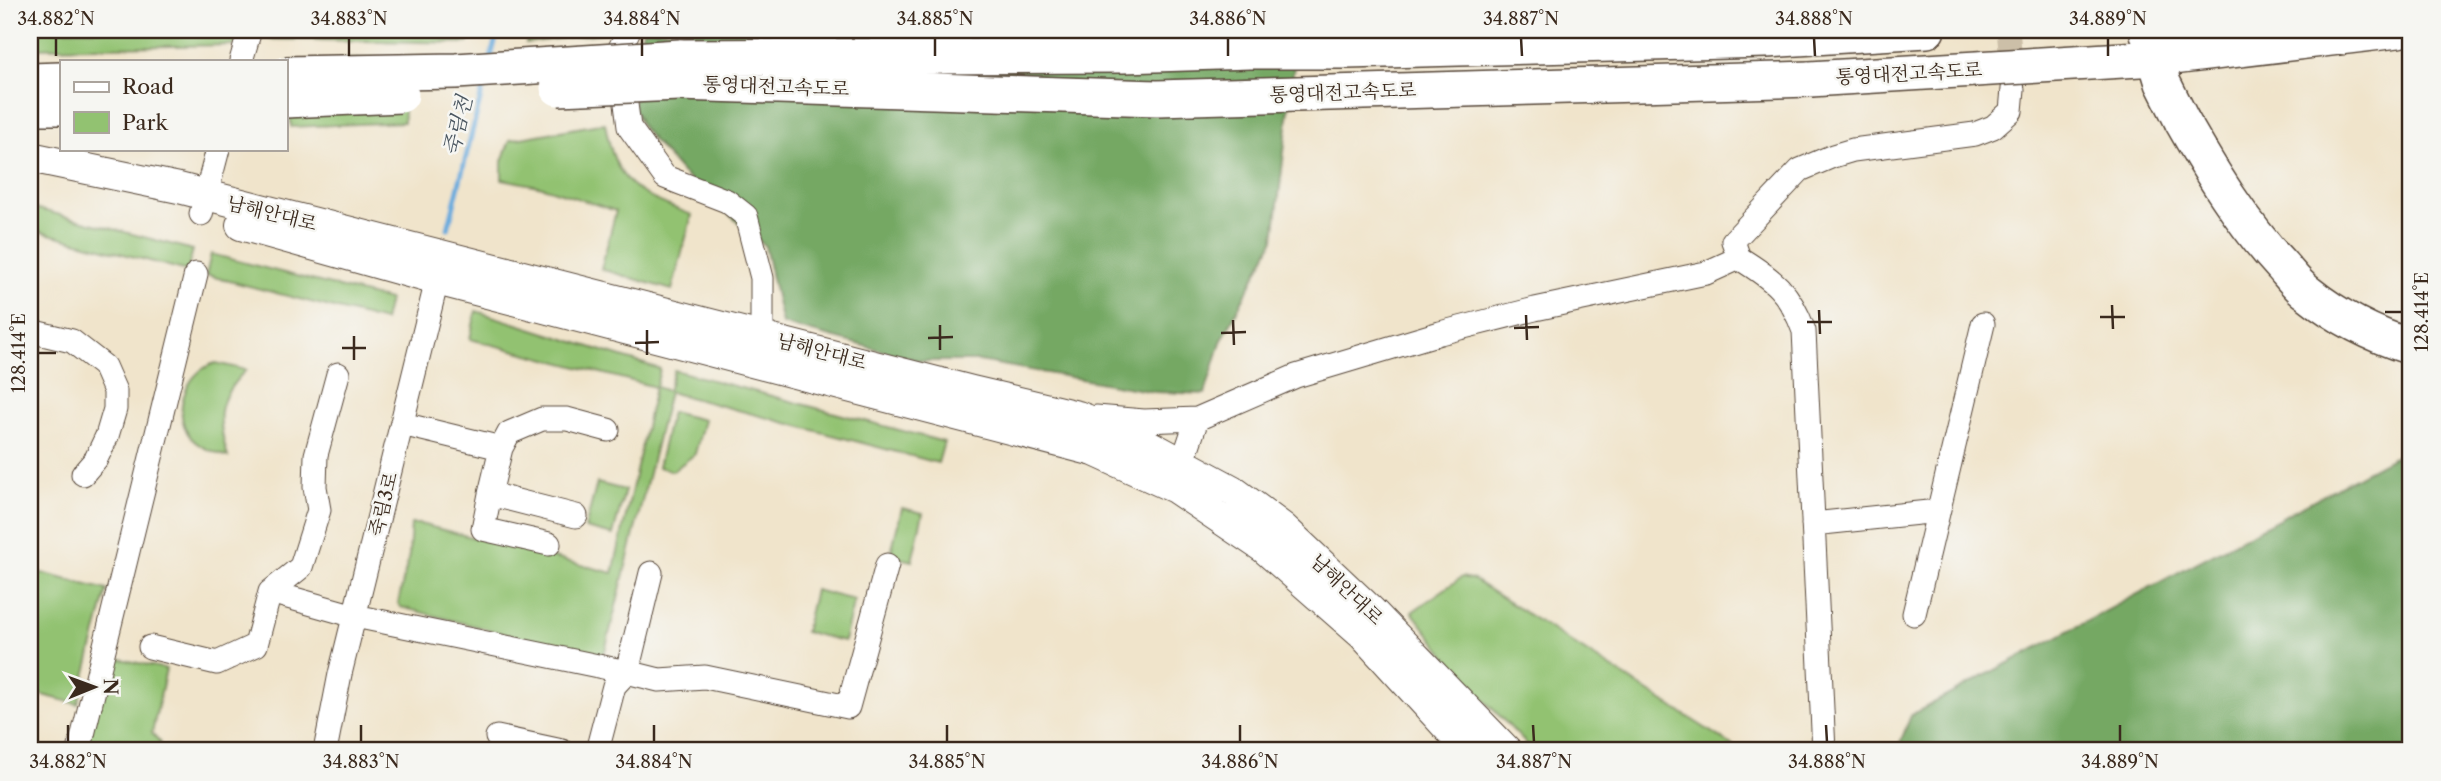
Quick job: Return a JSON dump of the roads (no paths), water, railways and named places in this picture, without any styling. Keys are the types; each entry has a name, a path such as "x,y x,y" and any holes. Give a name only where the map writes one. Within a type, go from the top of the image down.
{"highway":[{"name":"통영대전고속도로","path":"287,74 679,70 1123,55 1811,38 1927,30"},
{"path":"2147,30 2163,83 2182,121 2234,206 2270,254 2305,292 2344,319 2379,337 2411,347"},
{"name":"통영대전고속도로","path":"287,100 679,70 1157,97 1811,79 2173,57 2398,30"},
{"path":"30,80 60,80"},
{"path":"30,107 60,107"}],"main road":[{"name":"남해안대로","path":"30,157 440,268 1232,490 1282,527 1371,611 1507,751"},
{"name":"남해안대로","path":"30,178 204,205"},
{"name":"남해안대로","path":"440,268 762,336 1078,416 1143,442 1363,635 1469,751"}],"street":[{"path":"241,60 250,30"},
{"path":"629,30 619,50 629,127 666,177 727,201 746,216 762,278 762,336"},
{"path":"1824,751 1804,331 1797,310 1773,280 1739,258 1733,241 1800,170 1853,150 1975,134 1993,127 2011,111 2014,89"},
{"path":"204,205 218,150"},
{"path":"1078,416 1144,421 1197,419 1296,376 1440,333 1535,309 1706,273 1739,258"},
{"name":"죽림3로","path":"325,751 340,674 440,268"},
{"path":"79,751 196,274"},
{"path":"1914,614 1983,324"},
{"path":"30,331 72,341 104,366 115,391 115,410 107,436 96,458 83,474"},
{"path":"149,647 217,663 257,645 271,592 301,567 319,510 315,487 316,455 338,374"},
{"path":"549,544 483,529 501,448 509,433 542,419 567,419 608,430"},
{"path":"1179,475 1197,419"},
{"path":"402,424 501,448"},
{"path":"490,494 576,516"},
{"path":"1813,524 1938,512"},
{"path":"271,592 355,616 659,680 705,677 848,707 887,565"},
{"path":"597,751 614,687 627,673 651,573"},
{"path":"497,737 562,751"}],"waterway":[{"name":"죽림천","path":"491,57 498,30"},
{"name":"죽림천","path":"448,229 485,80"}],"tunnel":[{"path":"2008,30 2013,79"}]}
